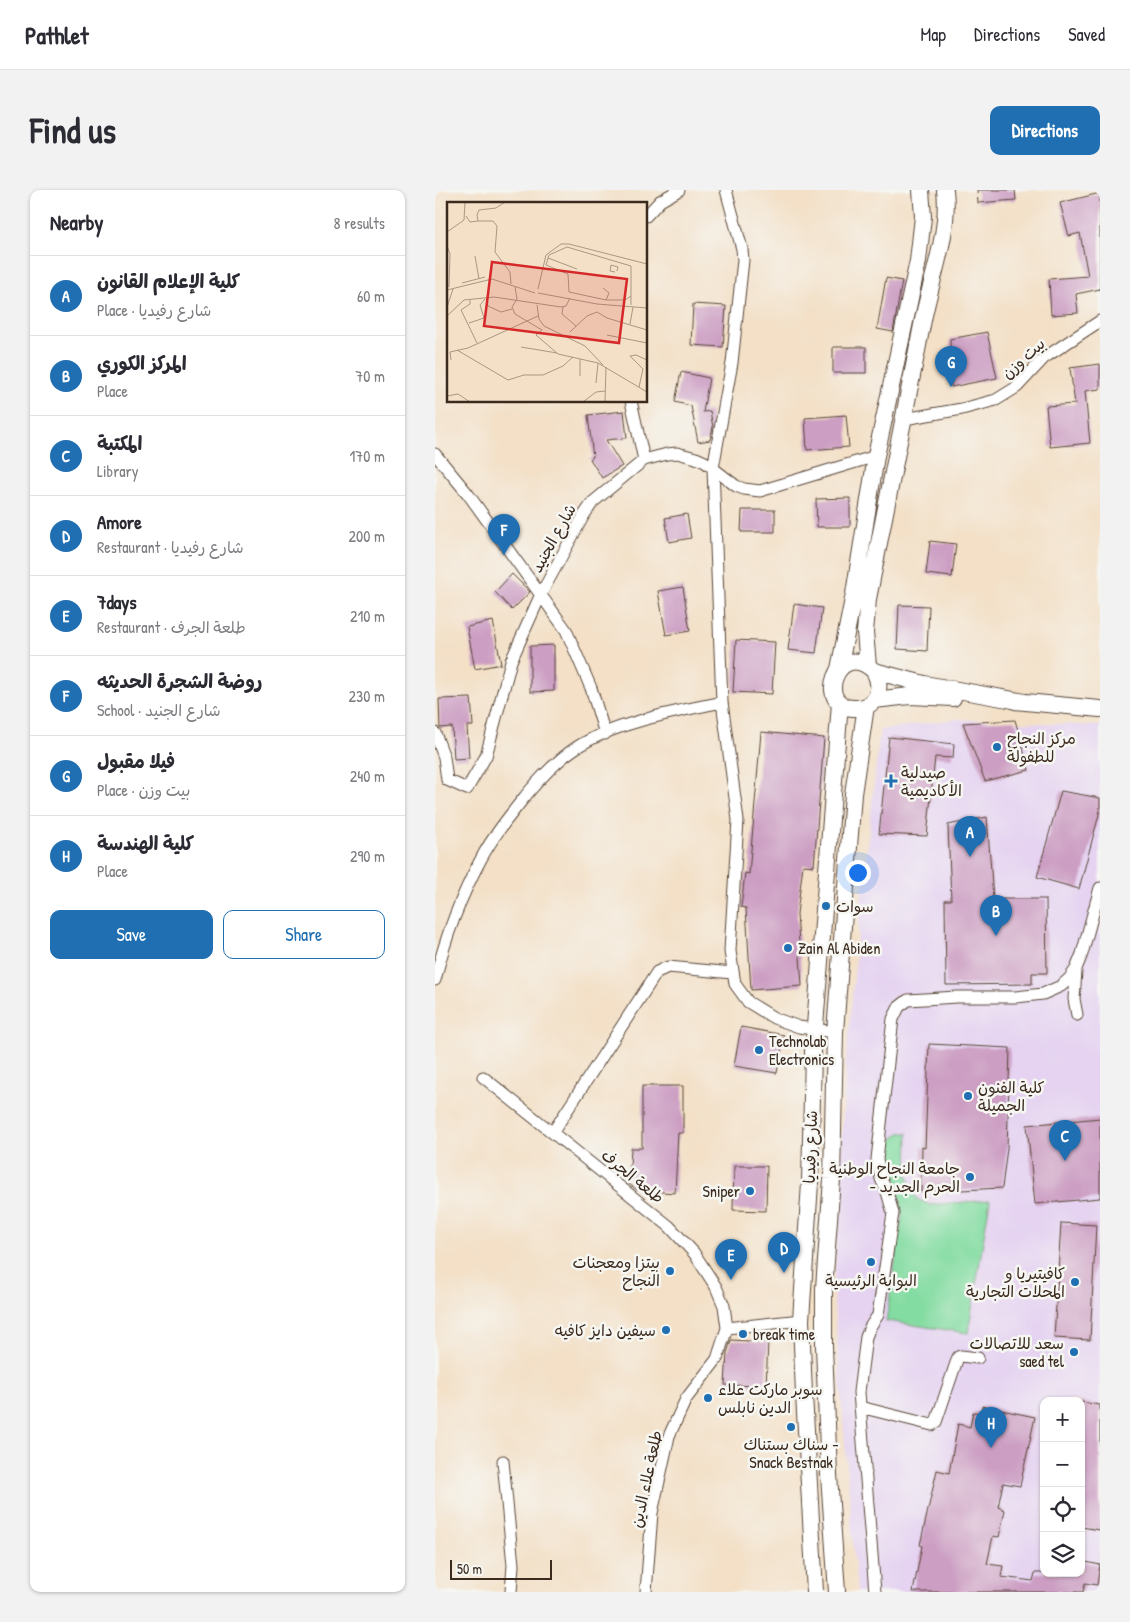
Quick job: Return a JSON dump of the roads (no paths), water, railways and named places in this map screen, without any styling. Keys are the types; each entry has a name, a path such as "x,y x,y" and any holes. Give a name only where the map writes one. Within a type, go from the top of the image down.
{"main road":[{"path":"839,669 854,594 876,456 918,261 923,217 921,190"},
{"path":"870,703 879,685 878,678 871,668 865,632 868,599 924,317 941,244 947,204 945,190"},
{"path":"1025,702 924,684 853,662 839,669 833,682 833,690 840,703 854,709 870,703 910,696 1025,702 1100,709"},
{"name":"شارع رفيديا","path":"815,1592 801,1320 810,1183 815,1030 840,703"},
{"name":"شارع رفيديا","path":"837,1592 829,1475 824,1346 824,1288 832,1179 835,1032 853,794 870,703"}],"street":[{"path":"647,215 660,201 679,190"},
{"path":"727,190 742,249 742,266 732,363 713,468 722,702 739,820 730,951 735,984 748,1002 774,1018 799,1027 835,1032"},
{"name":"بيت وزن","path":"904,419 962,409 995,400 1017,387 1044,358 1100,321"},
{"path":"631,402 644,460"},
{"path":"435,454 469,494 566,630 591,688 605,734"},
{"name":"شارع الجنيد","path":"435,733 444,757 447,780 467,788 486,756 511,661 541,594 593,502 644,460 657,456 677,454 696,458 713,468 736,486 760,491 876,456"},
{"path":"435,980 439,961 461,900 486,851 516,808 546,771 577,747 605,734 660,716 722,702"},
{"path":"875,1592 859,1392 863,1353 870,1327 878,1315 893,1213 881,1179 877,1159 892,1029 896,1012 904,1002 913,999 1016,997 1043,994 1061,986 1076,969 1082,954 1100,888"},
{"path":"553,1132 657,972 668,967 733,973"},
{"path":"1076,969 1074,999 1077,1015"},
{"name":"طلعة الجرف","path":"483,1077 669,1226 694,1253 716,1287 724,1306 727,1328"},
{"path":"727,1328 801,1320"},
{"name":"طلعة علاء الدين","path":"646,1592 652,1513 669,1436 686,1399 717,1359 727,1328"},
{"path":"860,1407 913,1421 933,1424 958,1357 978,1358"},
{"path":"503,1461 513,1565 511,1592"}],"place":[{"name":"فيلا مقبول","path":"951,387"},
{"name":"روضة الشجرة الحديثه","path":"504,555"},
{"name":"مركز النجاح للطفولة","path":"997,747"},
{"name":"صيدلية الأكاديمية","path":"891,781"},
{"name":"كلية الإعلام القانون","path":"970,857"},
{"name":"سوات","path":"826,906"},
{"name":"المركز الكوري","path":"996,936"},
{"name":"Zain Al Abiden","path":"788,948"},
{"name":"Technolab Electronics","path":"759,1050"},
{"name":"كلية الفنون الجميلة","path":"968,1096"},
{"name":"المكتبة","path":"1065,1161"},
{"name":"جامعة النجاح الوطنية - الحرم الجديد","path":"970,1177"},
{"name":"Sniper","path":"750,1191"},
{"name":"البوابة الرئيسية","path":"871,1262"},
{"name":"بيتزا ومعجنات النجاح","path":"670,1271"},
{"name":"Amore","path":"784,1273"},
{"name":"7days","path":"731,1280"},
{"name":"كافيتيريا و المحلات التجارية","path":"1075,1282"},
{"name":"سيفين دايز كافيه","path":"666,1330"},
{"name":"break time","path":"743,1334"},
{"name":"سعد للاتصالات saed tel","path":"1074,1352"},
{"name":"سوبر ماركت علاء الدين نابلس","path":"708,1398"},
{"name":"سناك بستناك - Snack Bestnak","path":"791,1427"},
{"name":"كلية الهندسة","path":"991,1448"}]}
